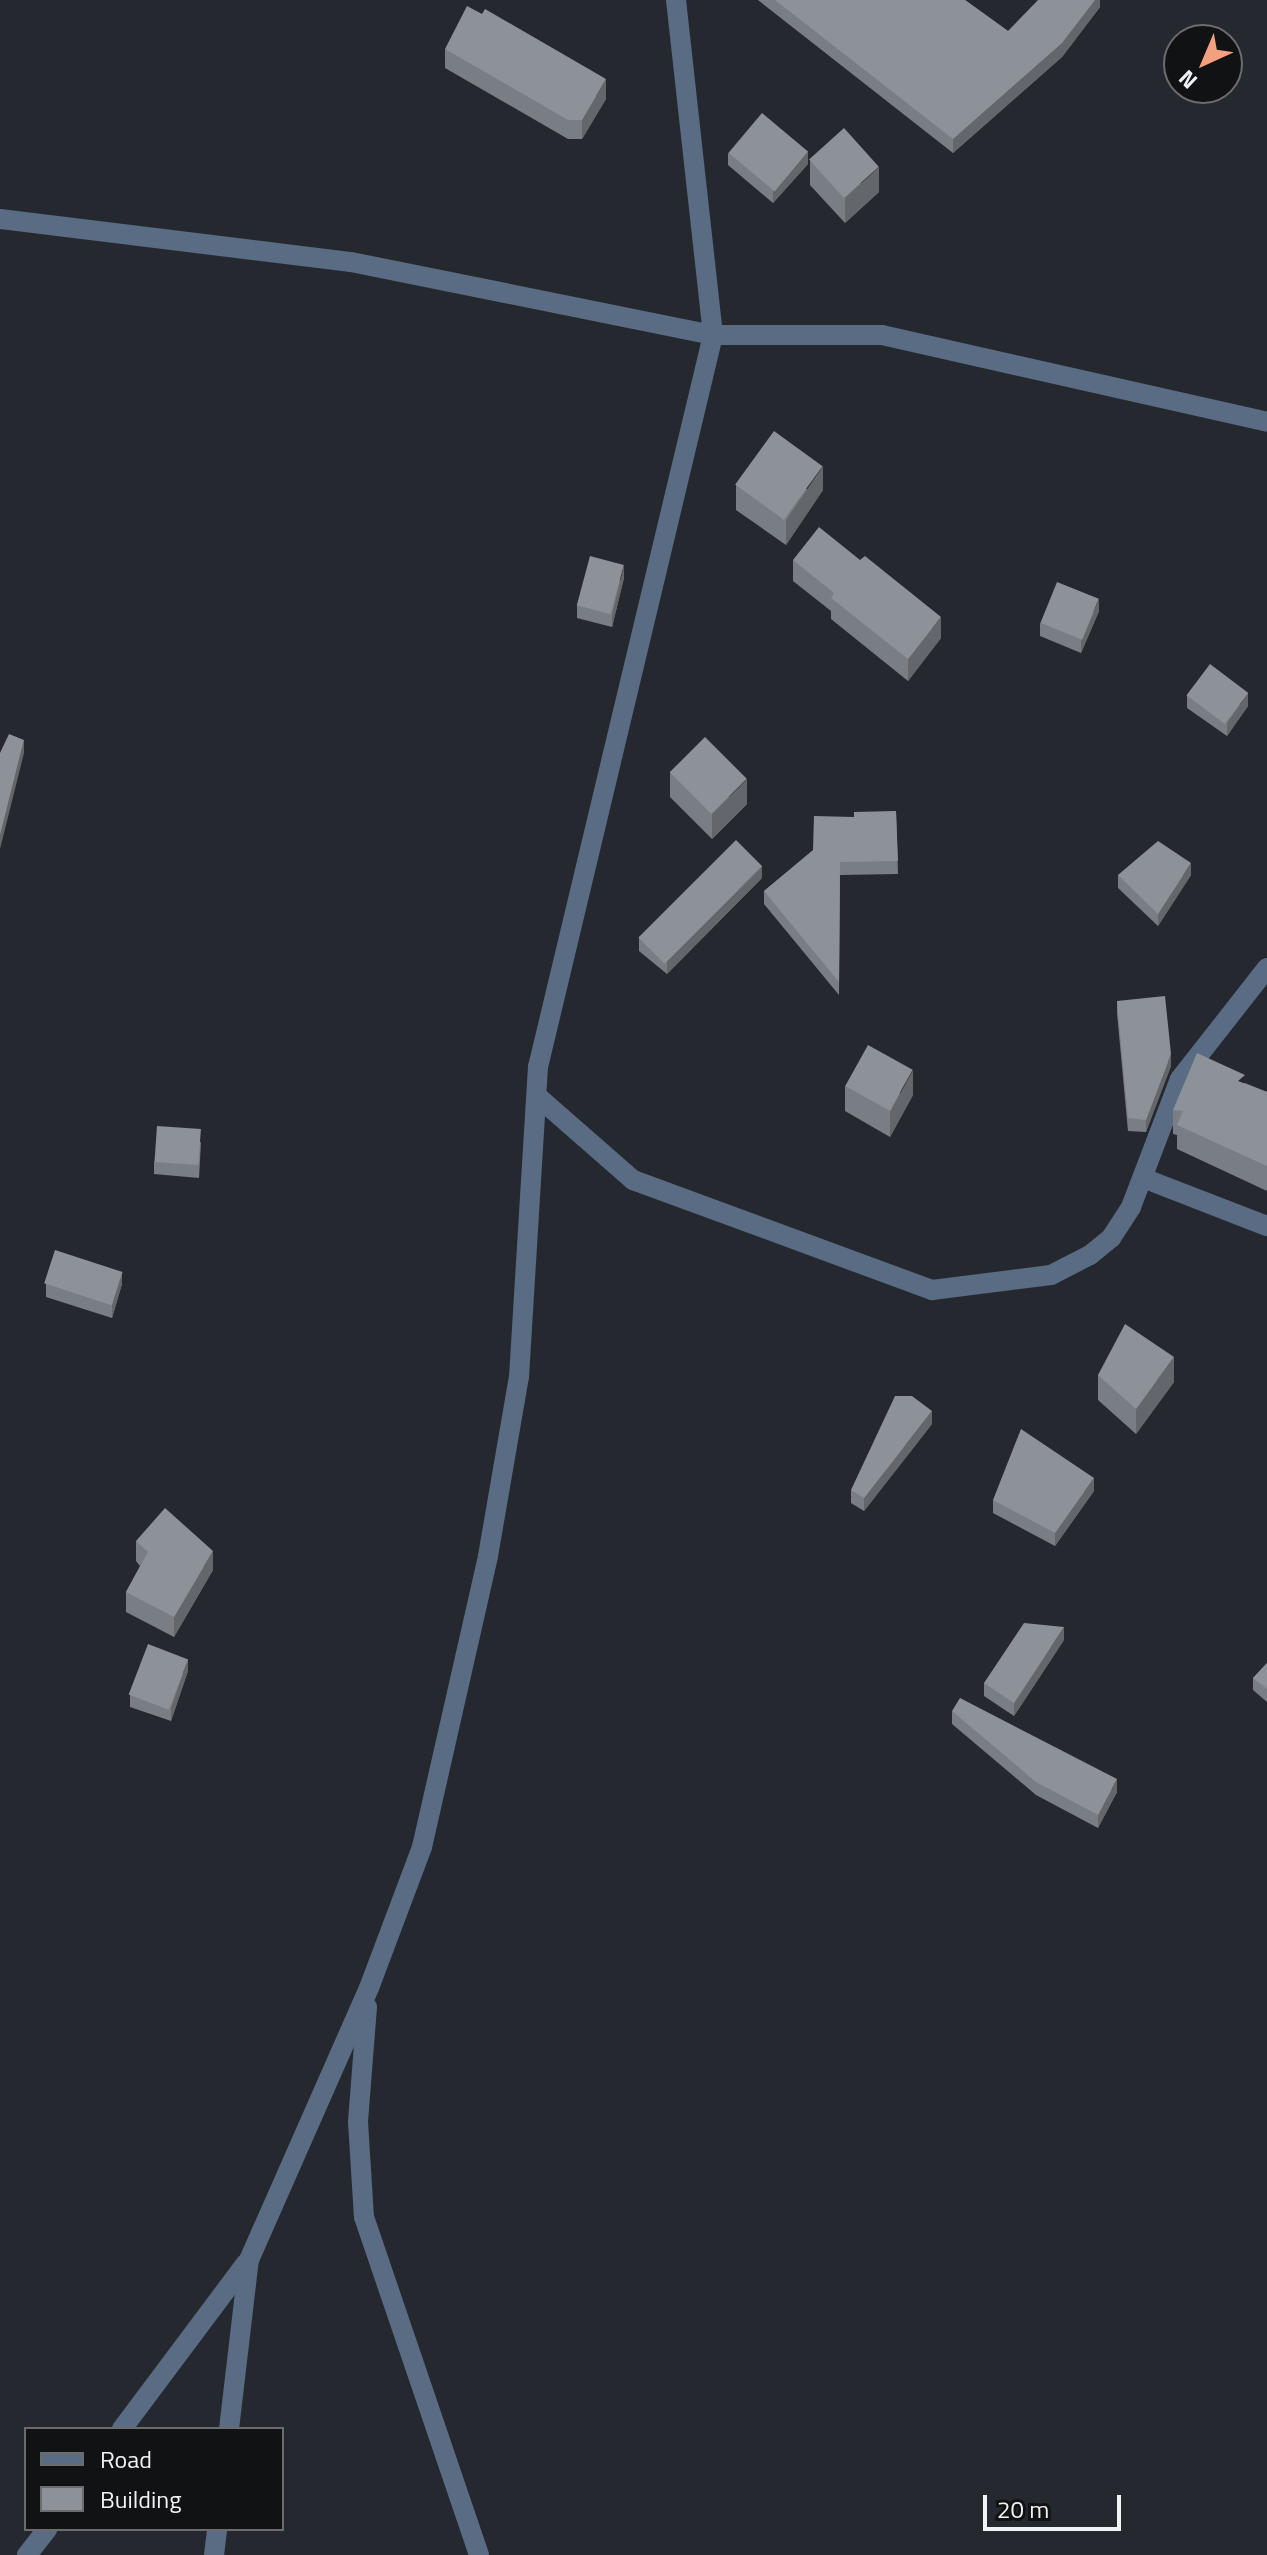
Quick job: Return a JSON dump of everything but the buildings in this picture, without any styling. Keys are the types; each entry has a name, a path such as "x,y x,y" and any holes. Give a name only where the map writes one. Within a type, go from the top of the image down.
{"street":[{"path":"124,2427 249,2260 369,1988 422,1847 488,1556 519,1377 537,1096 547,1015 713,335 676,0"},
{"path":"0,219 351,262 713,335 882,335 1267,422"},
{"path":"537,1096 633,1180 932,1290 1051,1275 1090,1255 1111,1238 1143,1178 1180,1079 1267,968"},
{"path":"1143,1178 1267,1226"},
{"path":"369,1988 358,2122 364,2217 479,2555"},
{"path":"229,2427 249,2260"},
{"path":"27,2555 45,2531"},
{"path":"214,2555 217,2531"}]}
